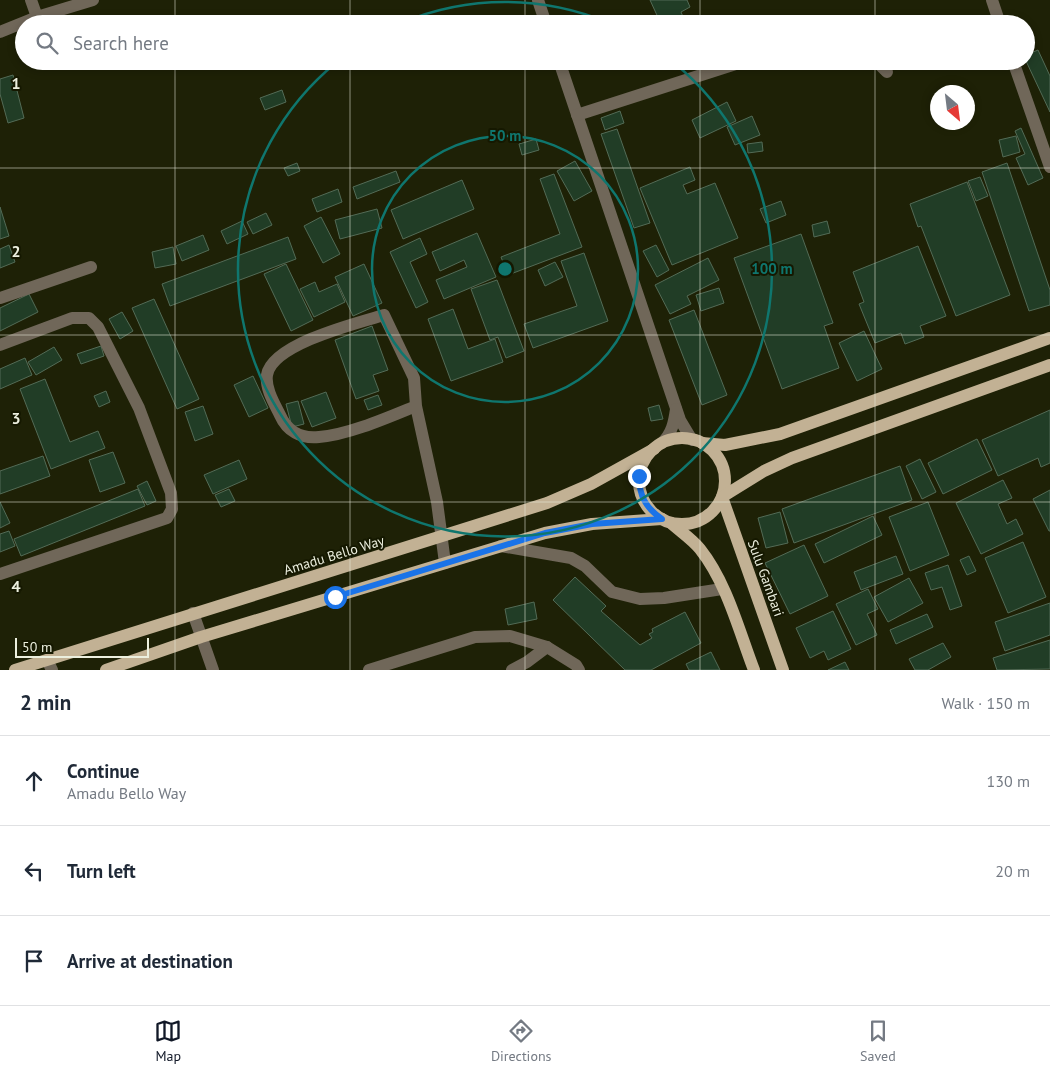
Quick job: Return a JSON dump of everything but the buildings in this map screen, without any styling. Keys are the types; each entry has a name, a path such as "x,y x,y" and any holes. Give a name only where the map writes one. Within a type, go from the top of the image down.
{"main road":[{"path":"754,670 722,589 701,551 646,506 639,486 642,466 658,446 682,438 725,445 780,434 1050,338"},
{"path":"722,497 764,471 792,458 1050,364"},
{"path":"106,670 201,637 545,533 592,524 666,521 692,523 702,519 717,506 725,486 722,466 718,457 697,441"},
{"name":"Amadu Bello Way","path":"14,670 50,665 193,613 440,538 547,503 591,484 658,446"},
{"name":"Sulu Gambari","path":"722,497 783,670"}],"street":[{"path":"31,0 36,15"},
{"path":"44,15 93,0"},
{"path":"538,0 543,15"},
{"path":"992,0 997,15"},
{"path":"0,32 15,26"},
{"path":"562,70 686,434 697,441"},
{"path":"577,115 717,70"},
{"path":"1016,70 1050,167"},
{"path":"0,298 91,267"},
{"path":"416,406 360,427 319,437 304,436 290,431 283,421 269,392 266,377 271,364 296,347 342,327 384,315 414,378 416,406 437,502 440,538 445,563"},
{"path":"0,345 72,318 89,318 98,327 139,408 172,493 172,509 167,518 0,574"},
{"path":"658,446 669,436 674,424 676,406"},
{"path":"501,546 571,558 585,566 612,592 640,599 664,598 722,589"},
{"path":"193,613 213,670"},
{"path":"369,670 475,637 510,636 547,647 576,665 579,670"},
{"path":"512,670 527,662 547,647"}],"route":[{"path":"335,597 545,533 592,524 662,519 653,514 646,506 639,486 639,476"}]}
